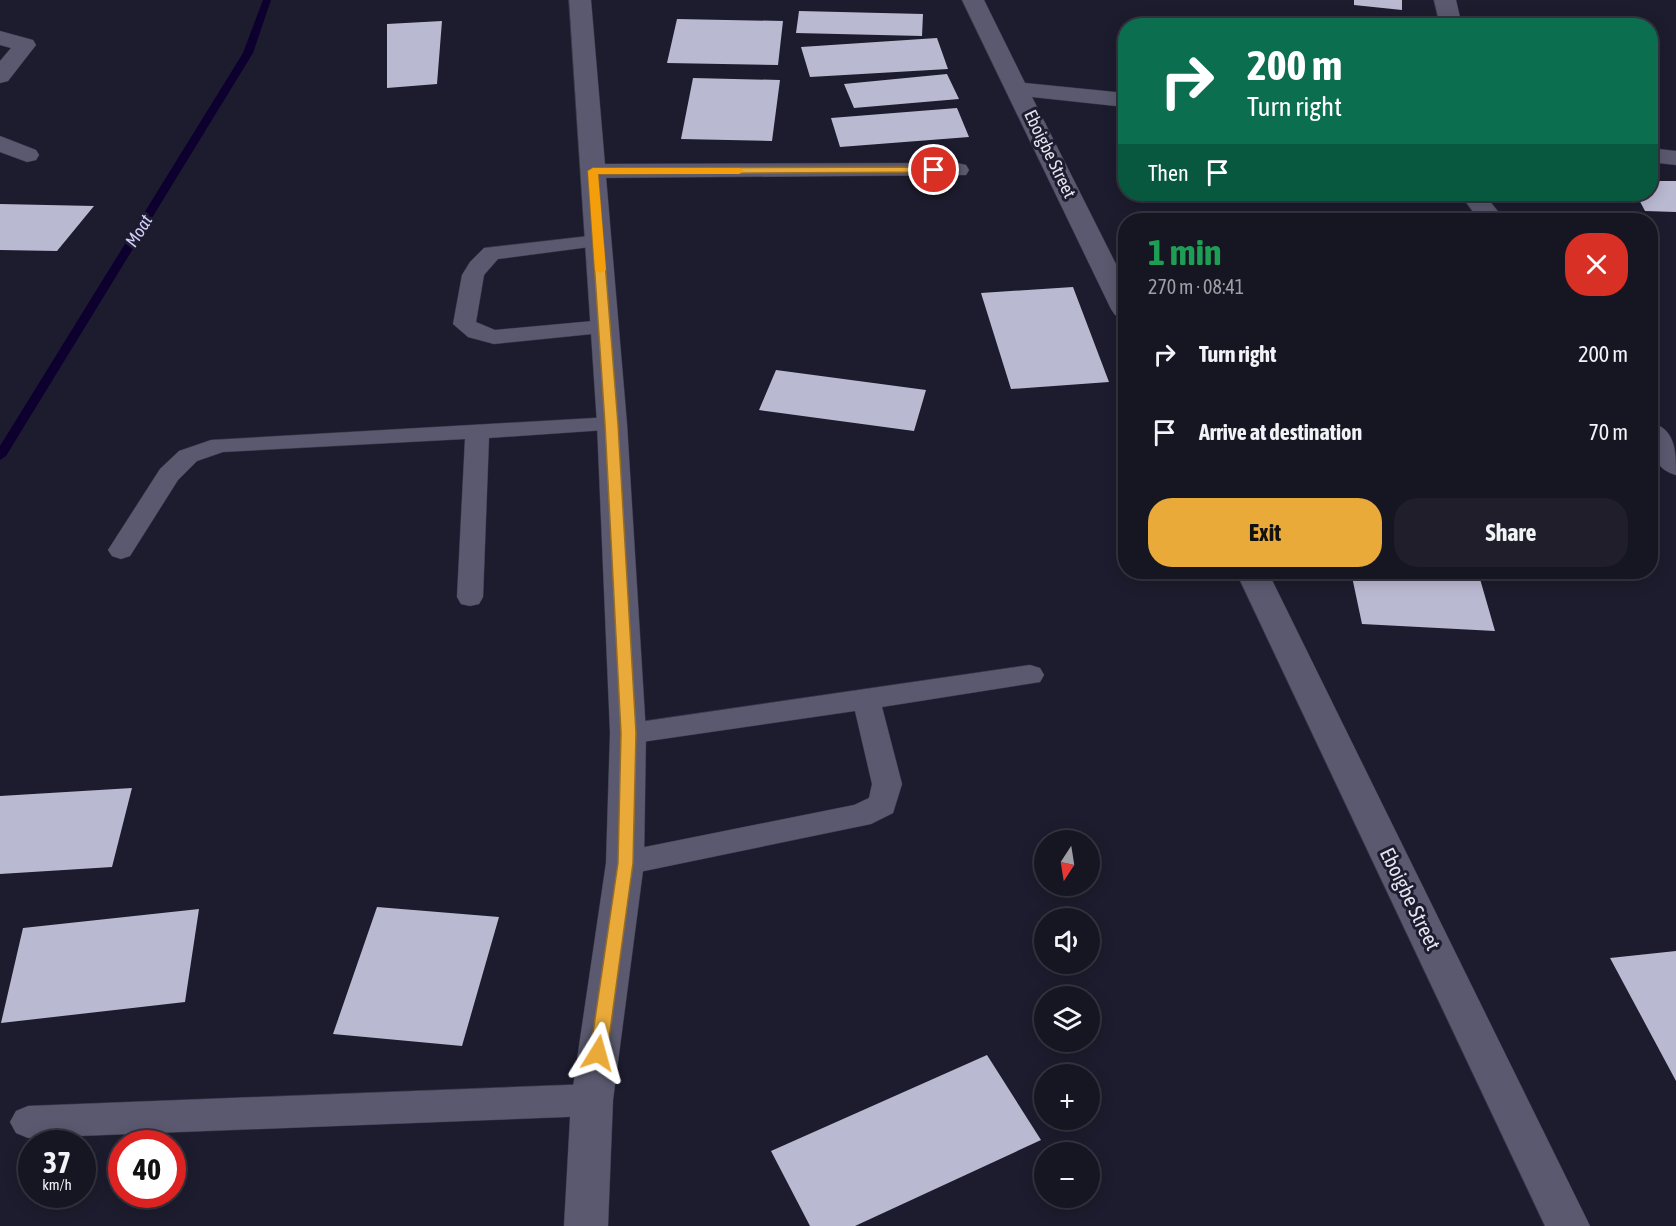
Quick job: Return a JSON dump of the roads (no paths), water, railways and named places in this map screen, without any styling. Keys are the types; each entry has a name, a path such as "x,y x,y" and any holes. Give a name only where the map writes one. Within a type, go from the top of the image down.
{"street":[{"path":"580,0 612,424 628,733 626,863 592,1100 586,1226"},
{"name":"Eboigbe Street","path":"973,0 1019,89 1118,294"},
{"path":"1445,0 1449,18"},
{"path":"0,38 25,45 0,76"},
{"path":"1019,89 1118,99"},
{"path":"0,143 27,155"},
{"path":"1658,156 1676,158"},
{"path":"593,171 957,170"},
{"path":"1477,201 1487,213"},
{"path":"1658,441 1676,465"},
{"name":"Eboigbe Street","path":"1255,579 1568,1226"}],"lane":[{"path":"598,241 492,253 478,261 472,273 464,324 476,332 494,337 604,327"},
{"path":"121,550 169,475 188,456 220,445 612,424"},
{"path":"470,597 477,432"},
{"path":"628,733 1030,675"},
{"path":"626,863 860,816 882,805 887,784 866,698"},
{"path":"28,1122 592,1100"}],"waterway":[{"name":"Moat","path":"0,456 248,53 267,0"}]}
